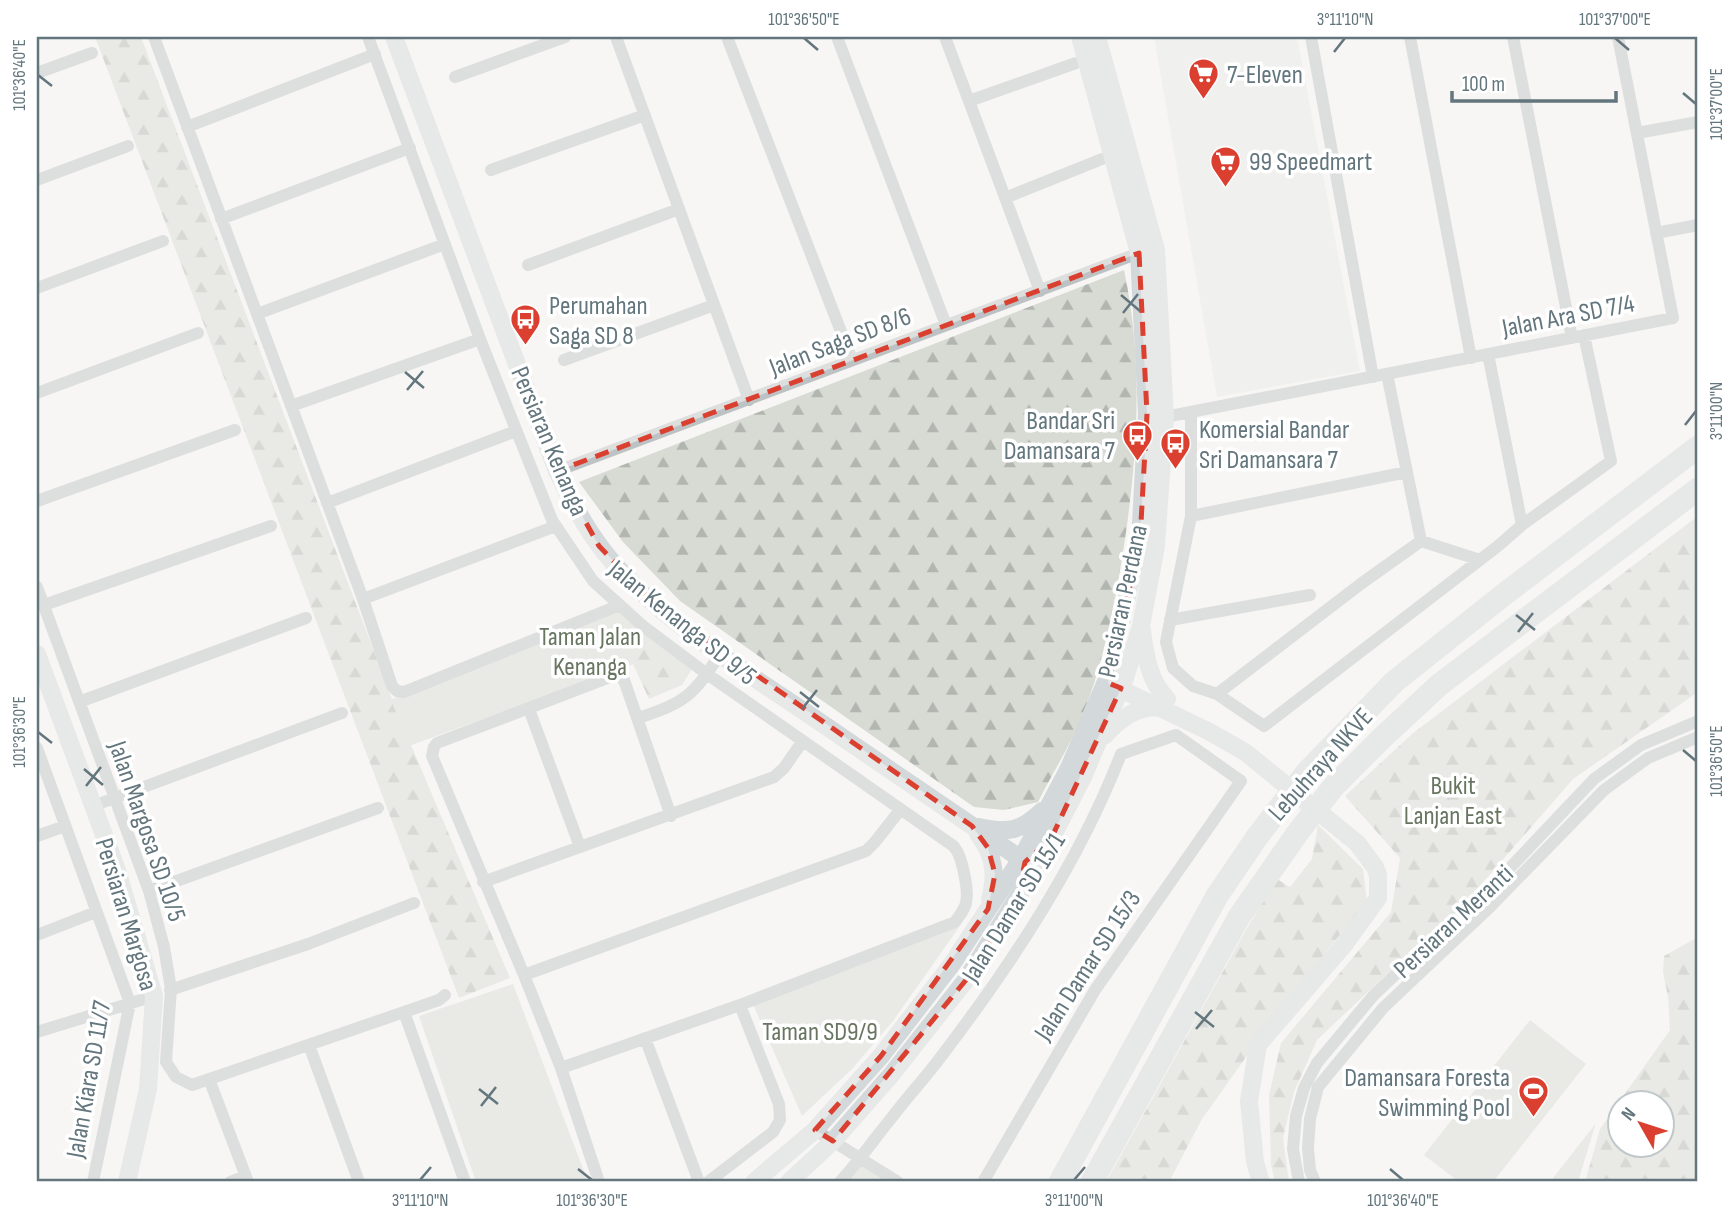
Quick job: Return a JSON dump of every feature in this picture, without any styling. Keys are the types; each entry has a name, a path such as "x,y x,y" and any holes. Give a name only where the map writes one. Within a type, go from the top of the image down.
{"highway":[{"name":"Lebuhraya NKVE","path":"1060,1182 1217,896 1257,837 1307,772 1394,682 1698,447"},
{"name":"Lebuhraya NKVE","path":"1092,1182 1239,917 1334,786 1439,685 1698,489"}],"main road":[{"name":"Persiaran Kenanga","path":"394,37 557,471 573,505 599,546 625,576 655,604 720,654 1021,859"},
{"name":"Persiaran Perdana","path":"789,1182 833,1141 891,1075 965,980 1018,897 1083,777 1099,741 1115,680 1140,541 1147,414 1139,253 1080,37"},
{"name":"Persiaran Perdana","path":"754,1182 815,1130 881,1056 952,964 1021,859 1141,626 1156,546 1164,417 1156,250 1097,37"},
{"path":"1141,626 1152,673 1166,704"},
{"name":"Persiaran Margosa","path":"37,654 162,993 148,1088 127,1182"},
{"path":"1115,680 1166,704 1245,752 1357,843 1371,859 1378,875 1378,898 1344,945 1258,1045 1249,1101 1255,1162 1261,1182"},
{"path":"1099,741 1115,724 1132,713 1149,706 1166,704"},
{"path":"972,826 999,832 1013,831 1027,825 1051,802"},
{"path":"972,826 988,848 994,867 988,909"},
{"path":"1018,897 1023,870 1021,859 1031,858 1051,839"}],"street":[{"path":"154,37 327,503 391,685 397,691 404,692 620,605"},
{"name":"Jalan Kenanga SD 9/5","path":"368,37 516,431 556,526 593,581 707,674 960,853 967,895 961,915 954,922 740,1005"},
{"path":"455,77 565,37"},
{"path":"616,37 749,401"},
{"path":"727,37 852,360"},
{"path":"837,37 946,325"},
{"path":"945,37 1040,291"},
{"path":"1311,37 1373,377"},
{"path":"1410,37 1471,358"},
{"path":"1191,413 1191,516 1166,642 1173,668 1193,686 1217,695 1264,726 1522,525 1611,461 1578,337 1513,37"},
{"name":"Jalan Ara SD 7/4","path":"1164,417 1673,318 1618,37"},
{"path":"37,73 92,53"},
{"path":"187,127 374,54"},
{"path":"969,101 1076,63"},
{"path":"491,170 645,115"},
{"path":"1637,132 1698,122"},
{"path":"37,180 128,146"},
{"path":"221,219 410,148"},
{"path":"1005,198 1102,159"},
{"path":"528,265 679,209"},
{"path":"1656,233 1698,225"},
{"path":"37,288 163,241"},
{"path":"257,314 445,244"},
{"name":"Jalan Saga SD 8/6","path":"557,471 1139,253"},
{"path":"564,360 714,305"},
{"path":"37,393 198,333"},
{"path":"291,406 480,339"},
{"path":"1488,354 1522,525"},
{"path":"1387,374 1421,541"},
{"path":"37,501 235,430"},
{"path":"327,503 516,431"},
{"path":"1191,516 1407,472"},
{"path":"44,606 271,526"},
{"path":"362,599 556,526"},
{"path":"1421,541 1480,560"},
{"path":"1217,695 1421,541"},
{"name":"Jalan Margosa SD 10/5","path":"37,587 149,891 163,947 162,993 166,1062 176,1077 192,1085 209,1079"},
{"path":"1170,620 1310,595"},
{"path":"79,702 306,618"},
{"path":"638,718 680,702 691,694 720,654"},
{"path":"600,1182 561,1068 432,756 434,747 437,743 616,675 624,680 671,816"},
{"path":"529,709 580,847"},
{"path":"93,806 342,713"},
{"name":"Persiaran Meranti","path":"1299,1182 1293,1149 1294,1134 1296,1116 1309,1075 1373,996 1507,871 1594,779 1641,745 1698,721"},
{"name":"Jalan Damar SD 15/1","path":"840,1182 943,1055 1002,971 1079,848 1121,754 1176,735 1241,780"},
{"name":"Persiaran Meranti","path":"1315,1182 1310,1170 1308,1148 1310,1119 1318,1087 1383,1008 1604,789 1648,758 1698,737"},
{"path":"483,882 774,777 784,768 802,742"},
{"name":"Jalan Kiara SD 11/7","path":"37,748 130,1003 93,1182"},
{"name":"Jalan Damar SD 15/3","path":"983,1182 1095,990 1241,780"},
{"path":"149,891 378,808"},
{"path":"524,975 866,851 900,810"},
{"path":"37,836 65,826"},
{"path":"37,1032 308,944 414,903"},
{"path":"37,935 96,912"},
{"path":"1455,918 1464,930"},
{"path":"230,1182 246,1179 209,1079 439,1000 445,995"},
{"path":"561,1068 740,1005 779,1104 780,1120 773,1132 708,1182"},
{"path":"404,1012 466,1182"},
{"path":"645,1038 699,1182"},
{"path":"309,1045 359,1182"},
{"path":"815,1130 898,1182"}],"highlighted area":[{"path":"1139,253 1147,414 1140,541 1108,683 1121,688 1051,839 1025,862 1018,897 966,980 833,1141 815,1130 881,1056 988,909 995,874 988,848 972,826 655,604 599,546 557,471"}],"shaded area":[{"path":"1154,37 1297,37 1360,371 1217,397"}],"green space":[{"path":"95,37 141,37 392,699 618,612 692,669 682,685 649,699 633,664 411,745 510,978 459,998"},
{"path":"1124,270 1131,309 1137,387 1134,465 1118,582 1094,684 1077,727 1038,802 1004,810 974,807 680,601 623,542 579,482"},
{"name":"Bukit Lanjan East","path":"1698,516 1698,692 1573,779 1480,886 1317,1040 1294,1092 1283,1138 1289,1182 1275,1182 1271,1165 1269,1095 1281,1043 1391,912 1400,858 1345,796 1412,734"},
{"name":"Taman Jalan Kenanga","path":"611,615 633,664 411,745 392,703"},
{"path":"1318,825 1363,869 1367,901 1279,1011 1202,1119 1169,1182 1106,1182 1277,879 1290,887 1312,859"},
{"name":"Taman SD9/9","path":"962,923 893,1021 852,1069 802,1116 752,1002"},
{"path":"1698,937 1698,1182 1585,1182 1600,1129 1606,1121 1606,1160 1676,1160 1676,1090 1628,1090 1670,1030 1663,972 1664,956"},
{"path":"513,984 588,1182 476,1182 419,1016"},
{"path":"1530,1020 1586,1064 1493,1182 1459,1182 1424,1155"},
{"path":"1596,1123 1578,1182 1550,1182"},
{"path":"861,1163 891,1182 844,1182"}],"place":[{"name":"7-Eleven","path":"1204,101"},
{"name":"99 Speedmart","path":"1226,188"},
{"name":"Perumahan Saga SD 8","path":"526,347"},
{"name":"Bandar Sri Damansara 7","path":"1138,462"},
{"name":"Komersial Bandar Sri Damansara 7","path":"1176,471"},
{"name":"Damansara Foresta Swimming Pool","path":"1533,1119"}]}
